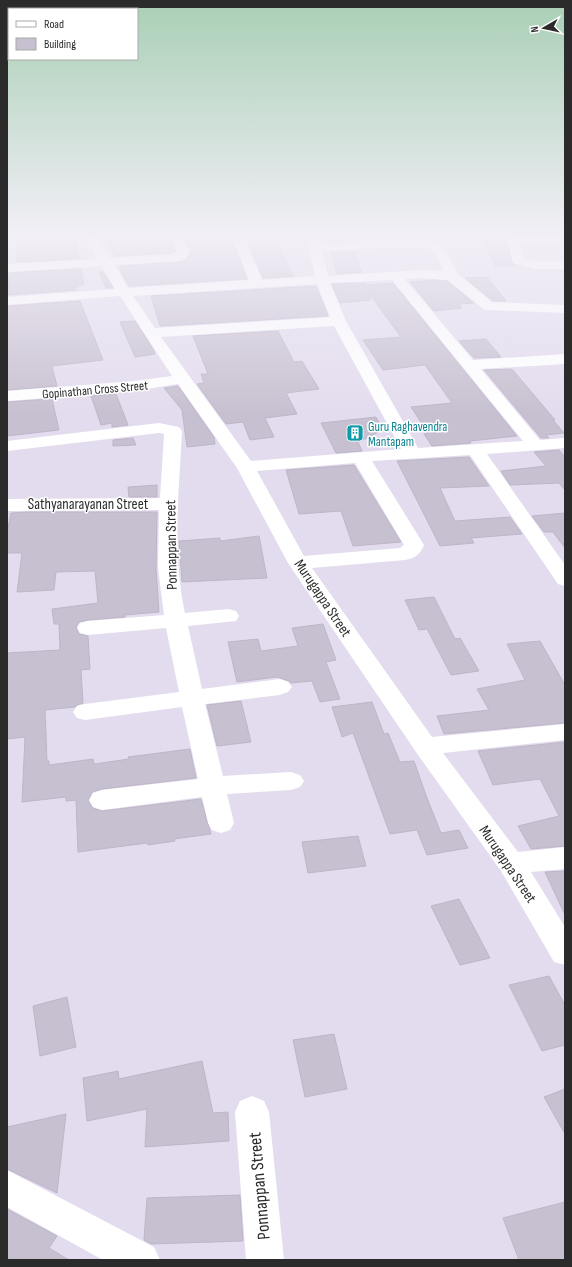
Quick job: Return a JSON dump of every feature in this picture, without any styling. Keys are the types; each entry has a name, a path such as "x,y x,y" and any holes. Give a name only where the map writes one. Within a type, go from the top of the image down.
{"street":[{"path":"7,301 70,296"},
{"name":"Murugappa Street","path":"127,296 182,379 246,467 298,563 425,746 511,863 565,953"},
{"path":"329,296 339,321 412,453"},
{"path":"413,296 536,446"},
{"path":"476,296 488,306 565,309"},
{"path":"151,333 339,321"},
{"path":"470,365 565,359"},
{"name":"Gopinathan Cross Street","path":"7,396 134,386 182,379"},
{"name":"Ponnappan Street","path":"7,446 160,428 171,429 174,432 169,504 168,568 175,620 221,823"},
{"path":"246,467 412,453 565,443"},
{"path":"475,449 565,580"},
{"path":"298,563 405,554 412,550 414,545 360,457"},
{"name":"Sathyanarayanan Street","path":"7,505 169,504"},
{"path":"88,628 228,616"},
{"path":"85,712 280,687"},
{"path":"425,746 565,732"},
{"path":"102,800 212,786 291,781"},
{"path":"511,863 565,858"},
{"name":"Ponnappan Street","path":"252,1112 265,1260"},
{"path":"7,1188 141,1260"}],"building":[{"path":"151,296 320,296 328,316 160,326"},
{"path":"337,296 370,296 371,300 340,303"},
{"path":"371,296 404,296 517,436 470,441 471,443 432,446 424,434 428,433 411,407 452,403 425,365 383,370 363,340 401,337"},
{"path":"422,296 466,296 474,303 459,304 462,308 434,311"},
{"path":"487,296 502,296 506,301 493,301"},
{"path":"80,301 103,360 52,366 57,386 7,390 7,306"},
{"path":"135,321 155,354 135,357 120,322"},
{"path":"278,331 294,362 302,361 319,389 286,393 297,414 265,418 274,437 250,440 243,422 226,424 197,384 204,383 201,374 208,374 193,336"},
{"path":"486,339 501,357 474,358 459,341"},
{"path":"512,369 555,420 553,420 564,433 546,435 549,438 541,438 484,370"},
{"path":"178,386 214,437 215,444 187,447 182,410 164,388"},
{"path":"116,394 128,425 112,427 112,423 101,425 91,396"},
{"path":"52,399 59,430 7,436 7,402"},
{"name":"Guru Raghavendra Mantapam","path":"376,417 383,430 358,442 362,451 336,453 321,423"},
{"path":"133,438 136,445 113,446 113,440"},
{"path":"559,450 565,457 565,490 559,483 510,485 501,471 546,466 534,452"},
{"path":"469,457 489,486 440,488 455,521 510,517 522,534 471,538 474,543 440,546 397,461"},
{"path":"354,465 401,542 353,546 341,511 299,514 286,470"},
{"path":"157,485 157,497 129,497 128,487"},
{"path":"157,512 156,568 159,612 125,615 125,617 79,622 76,627 79,634 88,636 90,669 81,670 83,703 75,707 45,710 47,761 49,761 49,765 93,759 94,764 129,759 128,757 190,749 196,778 102,789 92,792 88,801 93,808 102,811 201,799 211,834 174,839 175,841 148,845 147,843 78,852 76,800 66,801 66,797 22,802 25,737 7,739 7,653 60,650 59,624 54,624 52,609 98,603 95,571 56,572 54,590 17,592 22,553 7,553 7,533 11,513"},
{"path":"565,513 565,548 553,532 544,532 532,516"},
{"path":"259,536 267,578 182,582 179,541 220,538 220,541"},
{"path":"434,597 455,639 460,638 479,671 451,675 427,629 419,630 405,600"},
{"path":"323,624 336,660 326,662 340,699 320,702 312,681 291,683 277,677 237,682 228,642 258,639 261,651 298,646 292,628"},
{"path":"540,641 565,685 565,723 444,734 437,716 489,710 477,689 525,680 507,644"},
{"path":"241,701 251,742 217,746 207,705"},
{"path":"372,702 384,734 388,733 400,762 414,761 441,833 459,830 468,848 427,855 417,830 390,834 353,733 342,737 332,707"},
{"path":"565,742 565,846 531,849 518,826 559,816 540,779 493,785 478,751"},
{"path":"358,836 366,866 308,873 302,842"},
{"path":"565,871 565,915 545,872"},
{"path":"459,899 490,958 460,965 431,906"},
{"path":"549,976 565,1005 565,1045 542,1051 509,985"},
{"path":"67,997 76,1047 40,1056 33,1006"},
{"path":"334,1034 347,1089 305,1097 293,1040"},
{"path":"202,1061 213,1113 228,1112 229,1141 145,1147 147,1109 87,1121 83,1078 118,1071 119,1079"},
{"path":"565,1089 565,1134 544,1097"},
{"path":"66,1114 57,1193 7,1169 7,1127"},
{"path":"240,1195 243,1241 151,1244 144,1240 147,1198"},
{"path":"565,1202 565,1260 519,1260 503,1218"},
{"path":"7,1209 57,1236 49,1248 69,1260 7,1260"}],"place":[{"name":"Guru Raghavendra Mantapam","path":"355,433"}]}
